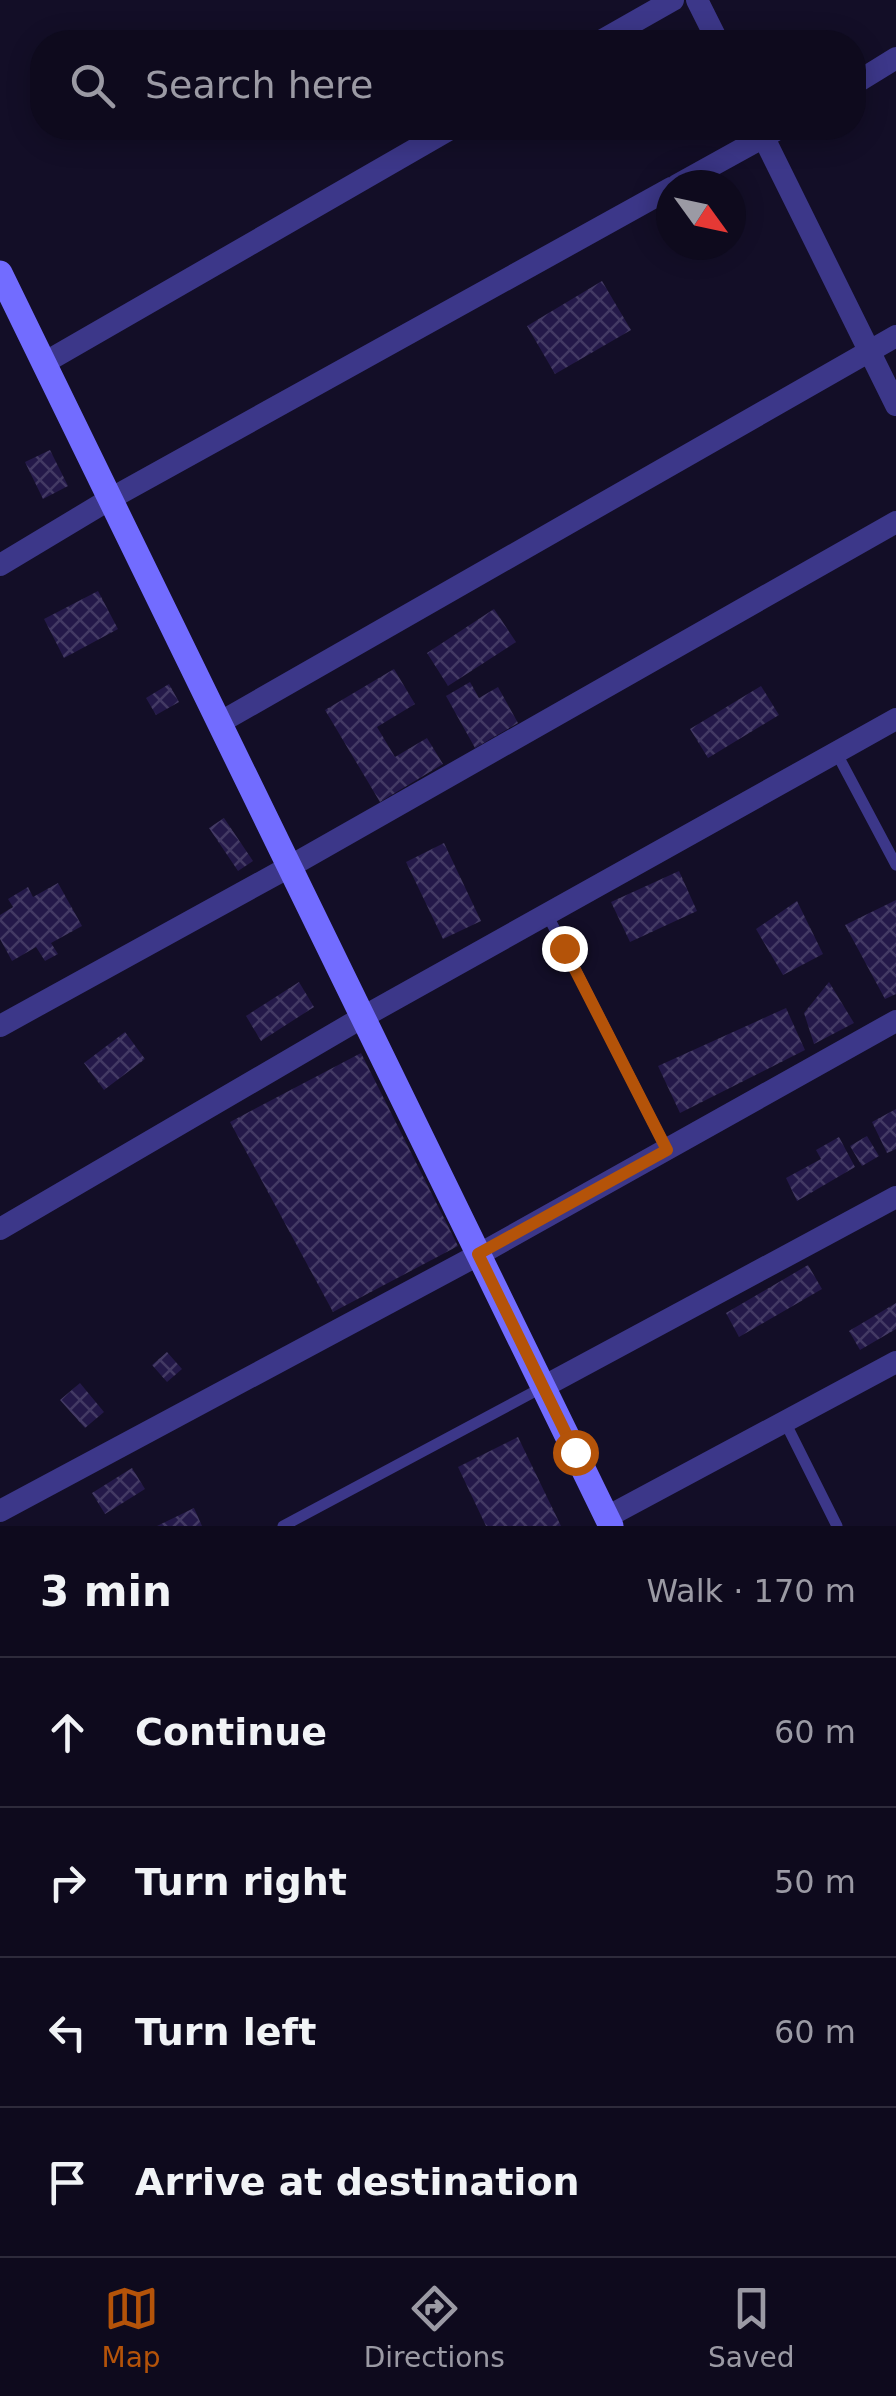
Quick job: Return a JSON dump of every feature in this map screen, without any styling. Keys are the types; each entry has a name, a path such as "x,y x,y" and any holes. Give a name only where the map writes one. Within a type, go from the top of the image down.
{"street":[{"path":"620,30 673,0"},
{"path":"696,0 712,30"},
{"path":"866,77 896,58"},
{"path":"44,363 431,140"},
{"path":"703,170 753,140"},
{"path":"772,140 896,405"},
{"path":"0,565 110,499 656,197"},
{"path":"0,274 609,1521 896,1362"},
{"path":"219,723 896,336"},
{"path":"0,1026 896,522"},
{"path":"0,1229 363,1017 896,718"},
{"path":"0,1511 478,1254 896,1021"},
{"path":"543,1387 896,1197"}],"lane":[{"path":"836,752 896,865"},
{"path":"547,914 667,1150"},
{"path":"283,1526 543,1387"},
{"path":"785,1422 838,1526"}],"building":[{"path":"602,281 631,330 555,374 527,326"},
{"path":"50,450 68,486 43,499 25,462"},
{"path":"98,591 118,629 64,658 44,619"},
{"path":"494,609 516,642 448,686 427,653"},
{"path":"394,669 415,704 377,727 395,757 427,738 443,764 380,802 325,710"},
{"path":"470,682 479,698 498,687 518,723 475,748 446,696"},
{"path":"169,684 179,702 156,715 146,698"},
{"path":"761,686 779,715 708,758 690,729"},
{"path":"224,818 253,861 238,871 209,828"},
{"path":"444,843 481,921 443,939 406,862"},
{"path":"679,871 697,911 630,942 611,902"},
{"path":"58,883 82,926 51,943 58,954 45,961 36,947 12,961 0,939 0,915 13,907 8,899 28,887 33,897"},
{"path":"896,900 896,994 885,999 845,925"},
{"path":"797,901 823,954 783,975 756,929"},
{"path":"299,982 314,1007 261,1041 246,1016"},
{"path":"829,982 854,1023 814,1044 804,1013"},
{"path":"786,1008 805,1050 680,1113 658,1066"},
{"path":"125,1032 145,1059 104,1090 84,1063"},
{"path":"361,1053 458,1246 333,1312 230,1122"},
{"path":"896,1109 896,1149 887,1153 872,1122"},
{"path":"867,1136 879,1156 862,1166 850,1146"},
{"path":"839,1137 855,1167 797,1201 786,1178 821,1159 816,1150"},
{"path":"808,1265 822,1289 739,1337 726,1313"},
{"path":"896,1303 896,1329 860,1350 849,1331"},
{"path":"167,1352 182,1369 167,1382 152,1365"},
{"path":"80,1383 104,1412 85,1428 60,1400"},
{"path":"518,1437 561,1526 486,1526 458,1467"},
{"path":"132,1468 145,1489 105,1514 92,1493"},
{"path":"194,1508 202,1526 157,1526"}],"route":[{"path":"564,948 667,1150 478,1254 575,1452"}]}
